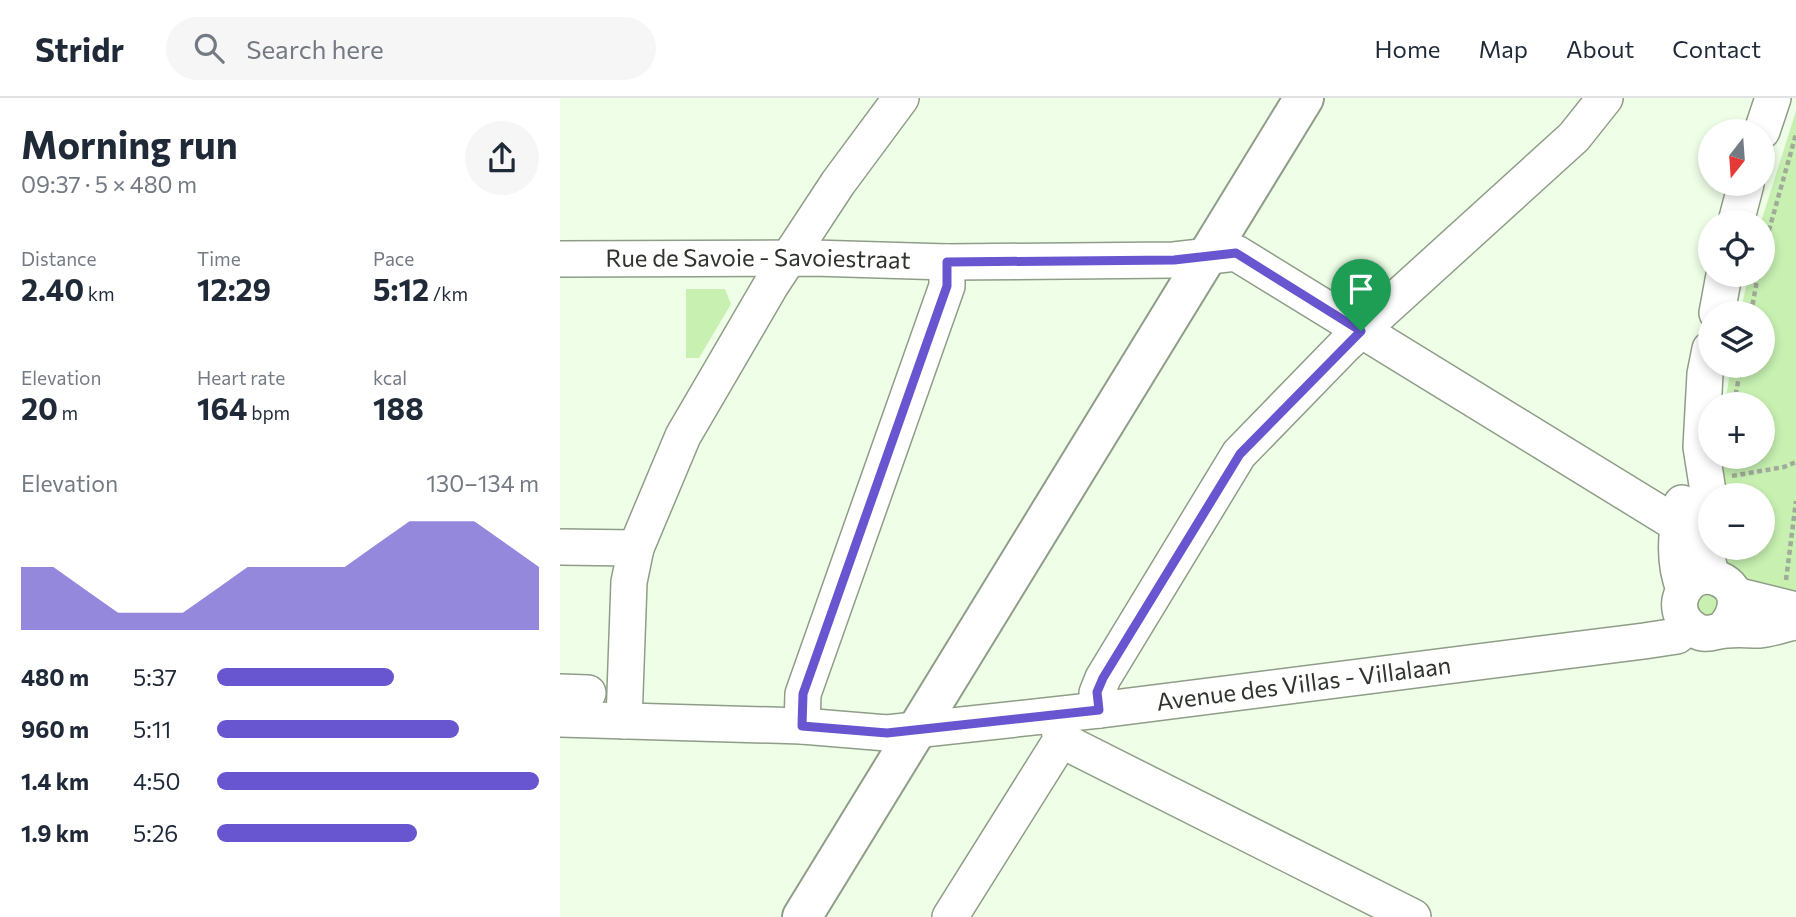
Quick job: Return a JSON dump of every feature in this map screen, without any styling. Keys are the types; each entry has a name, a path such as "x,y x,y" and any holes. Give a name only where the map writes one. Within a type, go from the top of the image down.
{"main road":[{"path":"802,917 1304,98"}],"street":[{"path":"624,721 629,582 636,548 684,436 789,258 838,183 901,98"},
{"path":"1099,710 1097,692 1103,678 1240,454 1361,331 1574,137 1605,98"},
{"path":"1766,119 1773,98"},
{"name":"Rue de Savoie - Savoiestraat","path":"560,259 789,258 947,262 1174,260 1236,253 1677,524"},
{"path":"802,726 803,694 947,286 947,262"},
{"path":"1698,455 1677,524 1678,575 1710,587 1791,597"},
{"path":"1704,469 1708,491 1704,541 1710,587 1737,607 1733,619 1724,628"},
{"path":"560,547 636,548"},
{"path":"1688,626 1679,608 1710,587"},
{"name":"Avenue des Villas - Villalaan","path":"560,719 802,726 887,733 1059,727 1099,710 1677,636 1688,626 1699,633 1712,633 1724,628 1760,630 1796,622"},
{"path":"950,917 1059,727 1413,917"}],"path":[{"path":"1775,210 1796,134"},
{"path":"1724,477 1784,467 1796,462"},
{"path":"1791,597 1796,501"}],"green space":[{"path":"1796,111 1796,597 1774,596 1731,572 1724,560 1775,560 1775,483 1716,483 1717,469 1775,469 1775,392 1727,392 1729,378 1775,378 1775,301 1743,301 1746,287 1775,287 1775,210 1765,210 1769,196 1775,196 1775,178"},
{"path":"686,289 725,289 731,304 699,358 686,358"},
{"path":"1717,591 1722,614 1700,618 1695,596"}],"route":[{"path":"1236,253 1361,331 1240,454 1103,678 1097,692 1099,710 887,733 802,726 803,694 947,286 947,262 1174,260 1236,253"}]}
